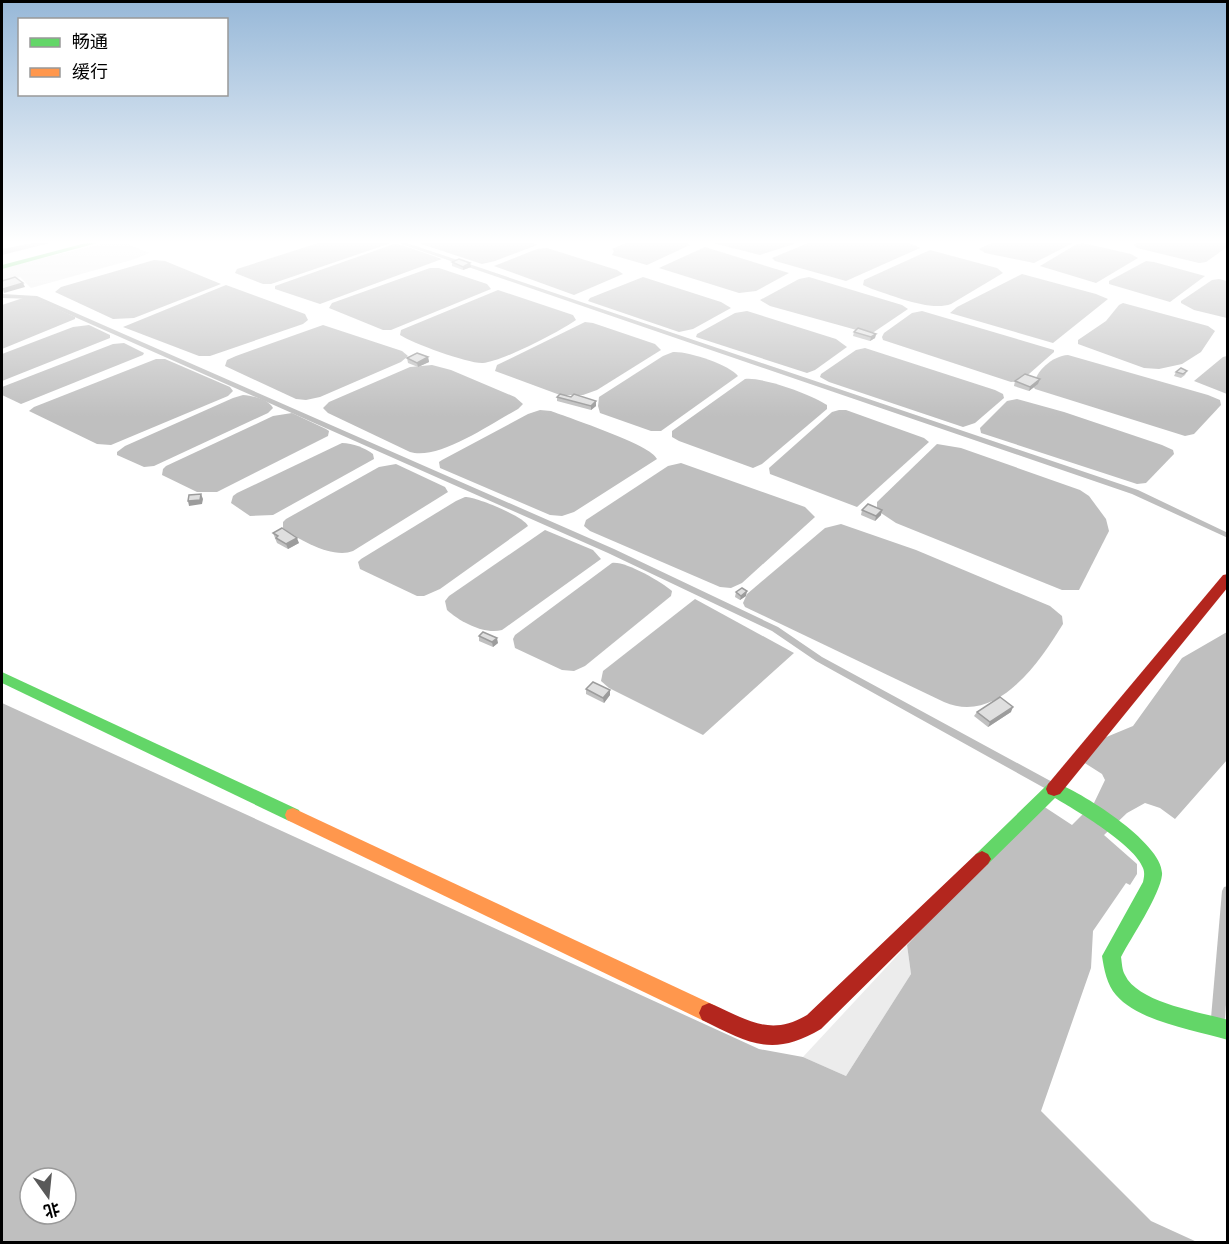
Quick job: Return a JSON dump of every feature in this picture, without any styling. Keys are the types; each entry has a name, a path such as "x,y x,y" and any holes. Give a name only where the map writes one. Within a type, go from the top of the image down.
{"street":[{"path":"2,677 754,1034 771,1038 787,1037 802,1032 814,1022 1054,789 1227,578"},
{"path":"1076,803 1139,847 1153,866 1154,876 1111,956 1113,974 1125,992 1139,1002 1222,1028"}],"lane":[{"path":"44,301 611,551 775,629 819,659 1076,803"},
{"path":"574,301 1135,492 1227,536"},
{"path":"1222,1028 1227,891"}],"shaded area":[{"path":"14,301 40,301 75,319 2,349 2,305"},
{"path":"74,301 177,301 134,318 113,319"},
{"path":"187,301 270,301 305,314 308,320 303,324 210,356 199,356 123,327"},
{"path":"311,301 328,301 320,304"},
{"path":"337,301 462,301 391,330 383,330 329,308 332,303"},
{"path":"471,301 531,301 573,315 576,320 516,352 483,363 466,360 416,343 400,335 401,330"},
{"path":"588,301 718,301 731,308 693,329 679,332"},
{"path":"762,301 889,301 908,309 871,334 770,306"},
{"path":"908,301 956,301 942,306"},
{"path":"969,301 1105,301 1053,343 950,313"},
{"path":"1181,301 1227,301 1227,318 1194,310"},
{"path":"1123,303 1208,326 1215,331 1201,352 1182,364 1159,369 1144,368 1078,344 1078,340 1106,321"},
{"path":"747,311 836,339 847,347 815,370 807,373 696,337 697,334 735,313"},
{"path":"922,311 1054,350 1054,352 1021,381 1011,382 883,340 884,333 912,313"},
{"path":"585,322 655,344 661,350 597,390 583,395 560,395 495,371 497,365"},
{"path":"89,325 110,335 110,338 2,381 2,354 73,327"},
{"path":"323,325 402,351 408,356 401,362 320,397 306,400 296,399 225,366 227,360 236,356"},
{"path":"124,343 144,353 143,355 21,404 2,395 2,387 113,344"},
{"path":"865,348 995,390 1003,394 1004,398 975,423 963,427 820,377 821,374 856,350"},
{"path":"673,352 688,354 727,367 738,376 661,431 651,431 600,413 599,397"},
{"path":"1068,355 1208,395 1220,400 1221,405 1194,434 1185,436 1035,389 1033,386 1037,375 1046,365 1056,358"},
{"path":"1227,356 1227,394 1194,381 1223,357"},
{"path":"156,359 165,359 230,387 233,391 228,396 111,445 97,444 29,411 34,407"},
{"path":"432,365 451,370 515,397 523,404 465,439 435,451 422,453 410,452 328,413 323,408 329,402 410,367"},
{"path":"745,379 775,383 799,391 827,405 827,409 762,464 753,468 672,437 672,431"},
{"path":"243,395 264,400 273,408 268,413 154,466 144,467 117,455 117,452 125,446"},
{"path":"1017,399 1064,412 1162,445 1173,450 1174,454 1146,483 1137,484 981,433 980,428 1007,401"},
{"path":"540,410 551,411 626,440 652,453 657,459 574,512 562,516 550,515 440,468 439,462 442,460 528,414"},
{"path":"846,410 924,438 929,442 857,507 770,474 769,468 832,412"},
{"path":"292,413 326,429 329,431 328,436 217,492 197,492 162,475 166,466 273,416"},
{"path":"342,443 366,450 373,454 374,459 273,515 250,516 231,503 233,496 237,493"},
{"path":"937,444 961,448 1080,490 1089,496 1106,519 1109,531 1079,590 1062,590 896,523 881,513 877,502"},
{"path":"681,463 805,507 815,517 742,583 731,588 720,587 590,531 584,526 586,520 668,466"},
{"path":"396,464 445,487 448,492 353,551 345,553 317,547 283,528 283,522 286,519 379,467"},
{"path":"465,497 500,508 519,518 528,526 440,589 424,596 417,596 360,569 358,562 361,559"},
{"path":"841,524 916,550 1050,606 1062,616 1063,624 1042,656 1014,686 999,698 982,705 963,707 944,702 745,607 743,603 747,594 825,528"},
{"path":"545,530 593,550 601,559 502,630 481,629 459,619 447,610 445,601 449,596"},
{"path":"612,563 626,565 652,578 672,591 671,596 585,666 574,671 562,670 515,648 513,639 515,635"},
{"path":"695,599 794,653 703,735 609,688 601,681 603,671"},
{"path":"1227,632 1227,760 1175,819 1160,808 1145,803 1127,813 1104,835 1137,864 1137,874 1130,885 1126,883 1093,931 1091,968 1041,1111 1151,1221 1197,1242 2,1242 2,703 759,1049 803,1057 846,1076 911,974 907,945 1040,804 1072,825 1094,803 1105,780 1102,774 1080,760 1104,738 1133,726 1182,658"},
{"path":"907,945 911,974 846,1076 803,1057"}],"building":[{"path":"858,328 876,334 871,337 854,332"},
{"path":"417,353 428,357 417,363 407,358"},
{"path":"1181,368 1187,371 1183,374 1176,372"},
{"path":"1025,374 1040,379 1030,387 1015,381"},
{"path":"560,394 571,397 574,394 596,401 591,406 557,397"},
{"path":"201,494 200,500 188,501 189,495"},
{"path":"868,504 882,510 876,516 862,510"},
{"path":"282,528 297,538 286,544 276,538 278,536 273,533"},
{"path":"742,588 747,591 741,596 736,592"},
{"path":"483,632 497,638 492,642 479,636"},
{"path":"593,682 610,690 603,698 586,689"},
{"path":"1000,697 1013,707 990,722 977,712"}],"traffic: fast":[{"path":"2,677 293,815"},
{"path":"982,859 1054,789 1111,825 1139,848 1149,860 1153,872 1151,884 1111,956 1118,983 1134,998 1159,1010 1228,1030"}],"traffic: slow":[{"path":"293,815 709,1013"}],"traffic: jam":[{"path":"1054,789 1228,578"},
{"path":"709,1013 761,1035 786,1035 800,1030 814,1022 982,859"}]}
